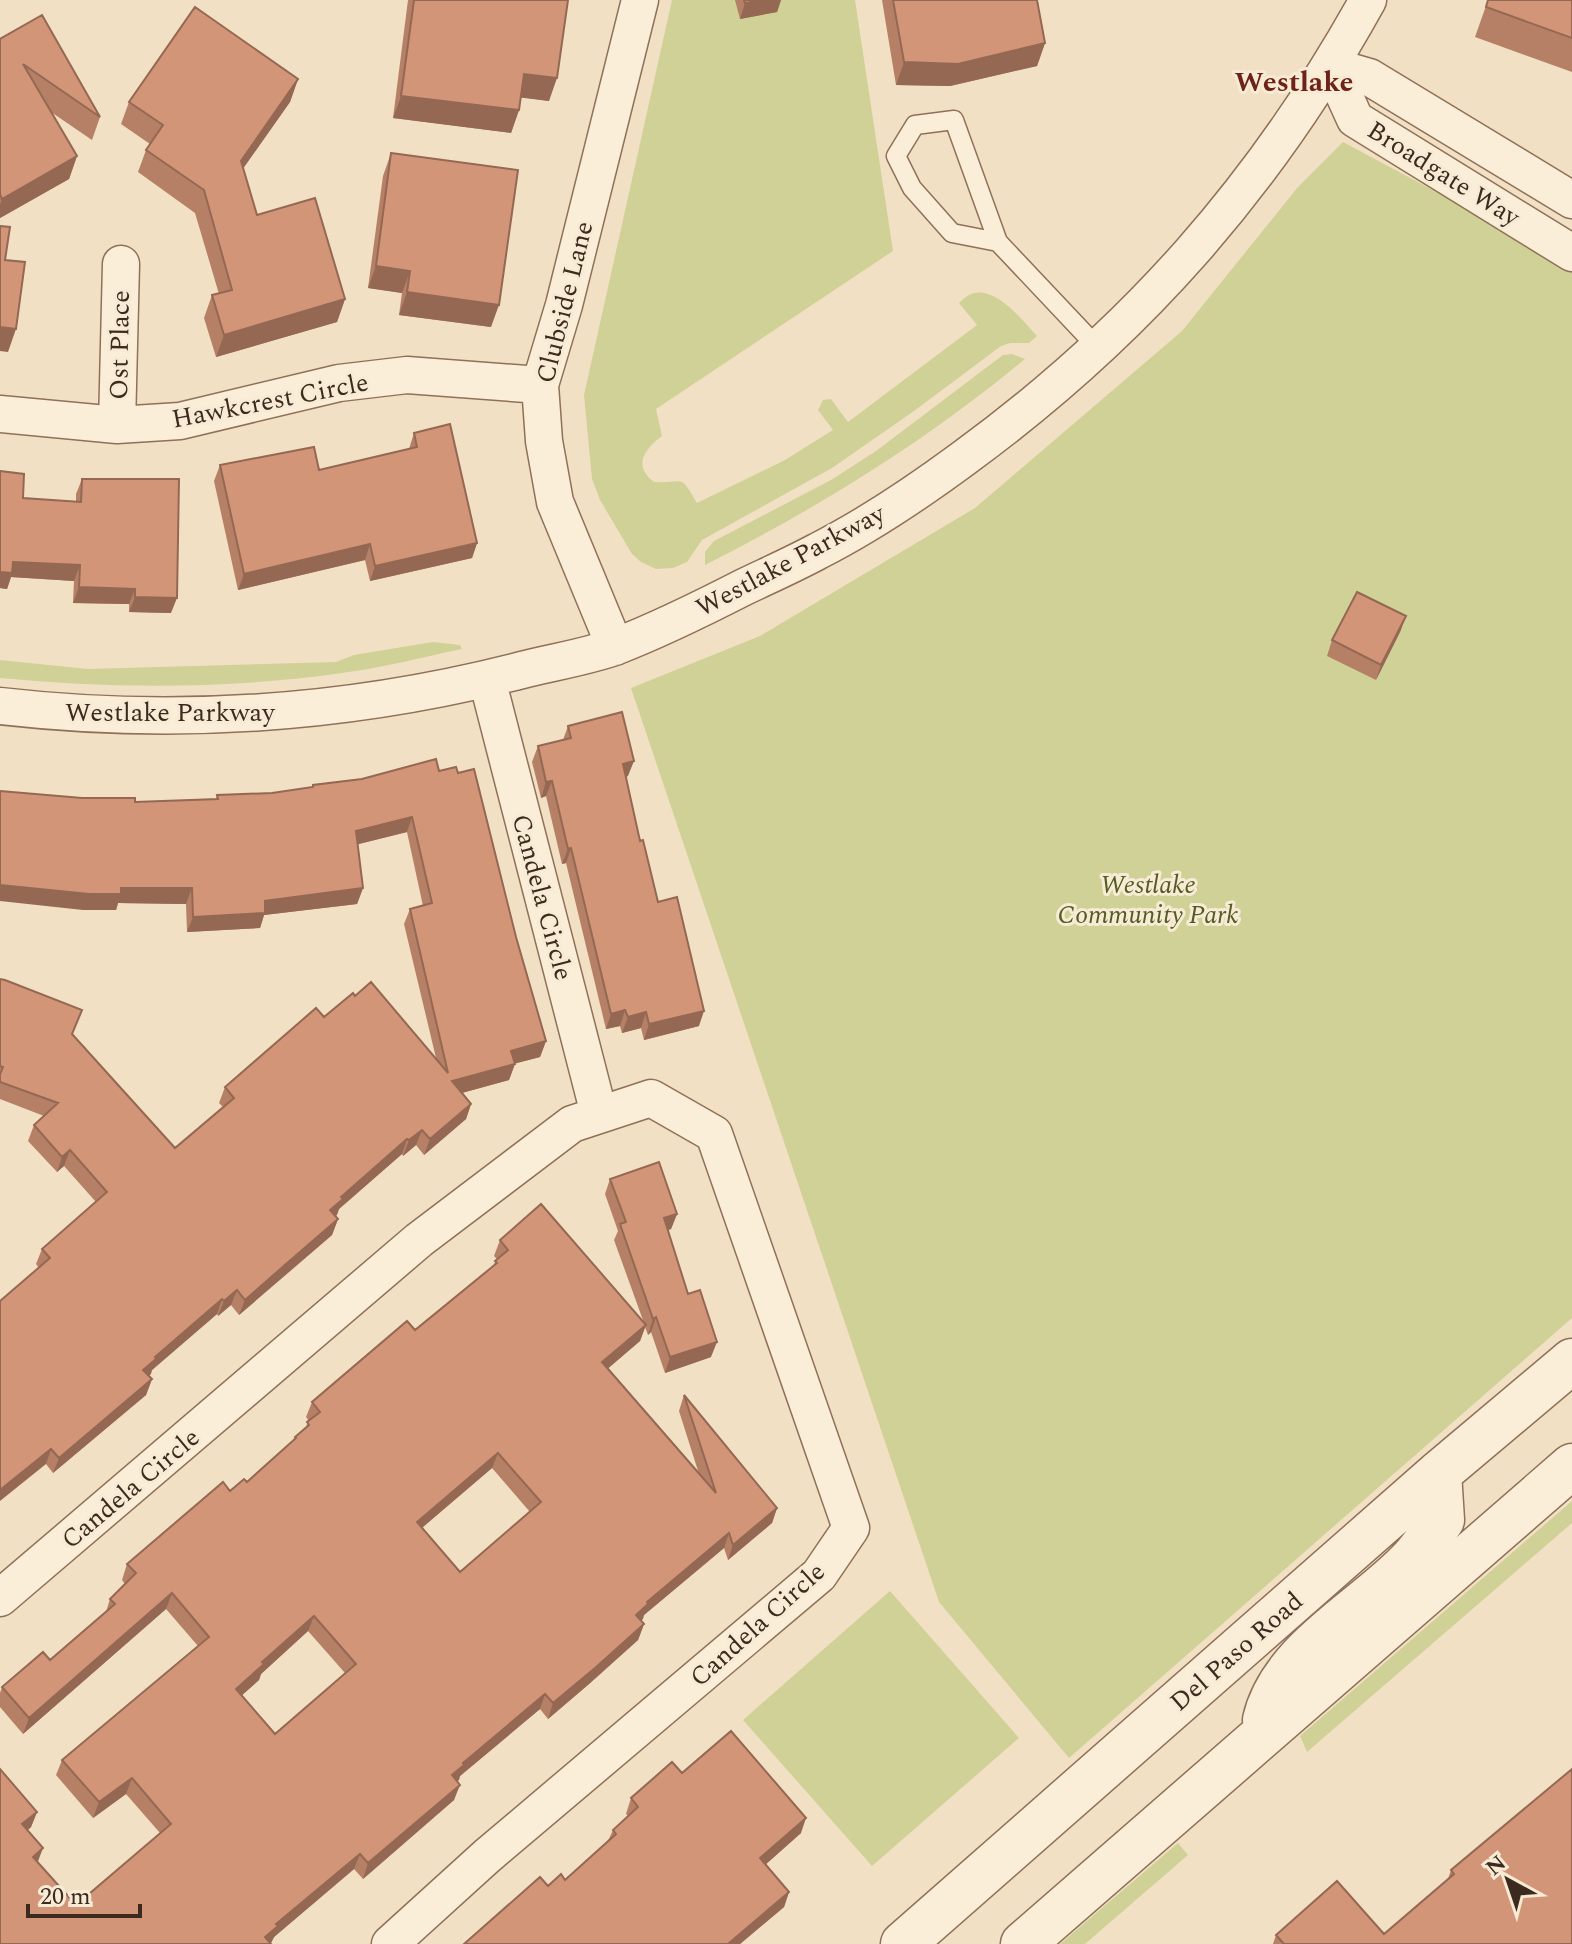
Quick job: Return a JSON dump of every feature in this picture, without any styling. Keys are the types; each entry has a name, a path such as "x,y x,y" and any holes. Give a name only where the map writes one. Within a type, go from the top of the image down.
{"street":[{"name":"Clubside Lane","path":"615,647 555,502 544,441 540,385 564,305 640,0"},
{"name":"Westlake Parkway","path":"0,706 61,713 180,717 276,712 395,697 487,679 615,647 821,550 924,488 1020,417 1099,349 1177,270 1239,198 1331,66 1368,0"},
{"name":"Broadgate Way","path":"1331,66 1369,77 1572,200"},
{"name":"Broadgate Way","path":"1331,66 1355,119 1572,253"},
{"name":"Ost Place","path":"117,425 121,264"},
{"name":"Hawkcrest Circle","path":"0,414 117,425 180,421 339,383 407,375 540,385"},
{"name":"Candela Circle","path":"487,679 599,1114"},
{"name":"Candela Circle","path":"0,1598 419,1240 572,1124 651,1098 714,1134 851,1528 819,1575 487,1856 390,1944"},
{"name":"Del Paso Road","path":"903,1944 1439,1473 1572,1361"},
{"path":"1023,1944 1572,1466"},
{"path":"1260,1738 1269,1701 1300,1658 1412,1559 1442,1520 1439,1473"}],"lane":[{"path":"998,242 952,233 912,188 896,156 915,125 954,120 998,242 1099,349"}],"green space":[{"path":"672,0 855,0 893,251 656,409 662,436 650,446 643,458 647,476 654,482 684,483 697,503 785,460 833,430 818,410 823,400 831,399 848,422 977,325 959,303 969,295 980,292 1001,301 1037,336 1029,343 1001,346 832,468 702,540 687,562 673,568 656,569 632,554 600,500 592,479 584,395"},
{"name":"Westlake Community Park","path":"1343,142 1547,251 1572,270 1572,1318 1069,1758 939,1602 631,688 760,636 975,508 1182,331 1298,187"},
{"path":"1012,354 1025,359 910,445 790,520 705,565 705,552 714,541 831,480 876,451 1003,355"},
{"path":"433,642 460,645 462,649 357,671 214,685 86,684 0,678 0,660 88,669 336,662 354,655"},
{"path":"1572,1501 1572,1523 1307,1752 1300,1736"},
{"path":"890,1591 1019,1738 872,1866 743,1720"},
{"path":"1178,1843 1188,1855 1085,1944 1060,1944"}],"building":[{"path":"414,0 568,0 557,78 524,74 519,110 401,96"},
{"path":"893,0 1037,0 1045,43 958,64 904,62"},
{"path":"1488,0 1572,0 1572,38 1486,7"},
{"path":"195,7 298,79 241,161 257,215 315,198 345,299 224,335 212,295 232,290 204,190 146,150 163,125 129,102"},
{"path":"42,15 100,117 23,64 77,156 2,199 0,39"},
{"path":"391,153 518,170 499,305 407,292 410,271 376,266"},
{"path":"0,226 10,227 5,260 25,262 16,329 0,327"},
{"path":"450,424 477,543 375,566 370,544 244,574 220,465 314,447 319,470 417,447 414,433"},
{"path":"0,471 24,474 23,498 81,502 82,479 179,479 177,598 135,597 135,589 79,587 80,565 13,562 12,573 0,572"},
{"path":"1357,592 1406,616 1381,665 1332,640"},
{"path":"622,712 634,761 623,764 640,841 643,840 658,902 677,897 704,1011 649,1024 646,1012 628,1017 625,1010 611,1014 571,848 568,849 552,781 546,782 538,746 571,738 568,726"},
{"path":"436,759 439,771 456,767 458,773 474,769 546,1041 511,1051 515,1064 452,1081 471,1104 430,1139 422,1130 407,1139 341,1197 343,1199 330,1210 338,1219 245,1300 237,1290 224,1301 222,1299 143,1370 152,1379 59,1458 51,1449 0,1490 0,1301 50,1258 42,1249 107,1192 70,1150 62,1157 34,1125 58,1103 0,1082 3,1067 0,1066 0,979 82,1010 72,1034 175,1148 234,1098 225,1087 316,1008 324,1017 371,982 448,1073 410,909 432,903 412,817 356,831 363,888 265,901 265,913 193,917 192,888 121,888 121,894 89,894 0,885 0,791 82,798 135,798 135,802 218,799 217,795 272,793 362,779"},
{"path":"659,1162 677,1214 664,1218 688,1294 700,1290 717,1342 670,1357 656,1317 653,1319 620,1224 626,1222 610,1179"},
{"path":"541,1204 646,1325 602,1362 716,1493 684,1395 777,1508 733,1545 729,1533 647,1602 636,1615 644,1624 553,1703 545,1694 463,1763 452,1775 460,1785 368,1863 360,1854 276,1924 278,1926 265,1937 271,1944 0,1944 0,1769 37,1812 22,1824 43,1848 33,1857 76,1905 171,1824 132,1778 99,1802 62,1760 209,1637 172,1593 29,1718 2,1687 43,1652 50,1660 115,1604 110,1599 136,1573 127,1564 223,1482 230,1491 244,1479 247,1482 296,1438 309,1425 307,1422 320,1412 312,1402 407,1321 415,1330 497,1263 495,1261 508,1250 500,1240","holes":["498,1453 541,1502 460,1572 417,1522","314,1616 356,1664 275,1734 236,1689"]},
{"path":"731,1731 806,1818 760,1858 789,1892 728,1944 464,1944 540,1877 548,1886 561,1874 565,1880 616,1834 613,1830 638,1807 631,1798 672,1762 682,1773"},
{"path":"1572,1769 1572,1944 1284,1944 1276,1935 1337,1881 1384,1934 1454,1874 1451,1870"}],"district":[{"name":"Westlake","path":"1294,81"}]}
